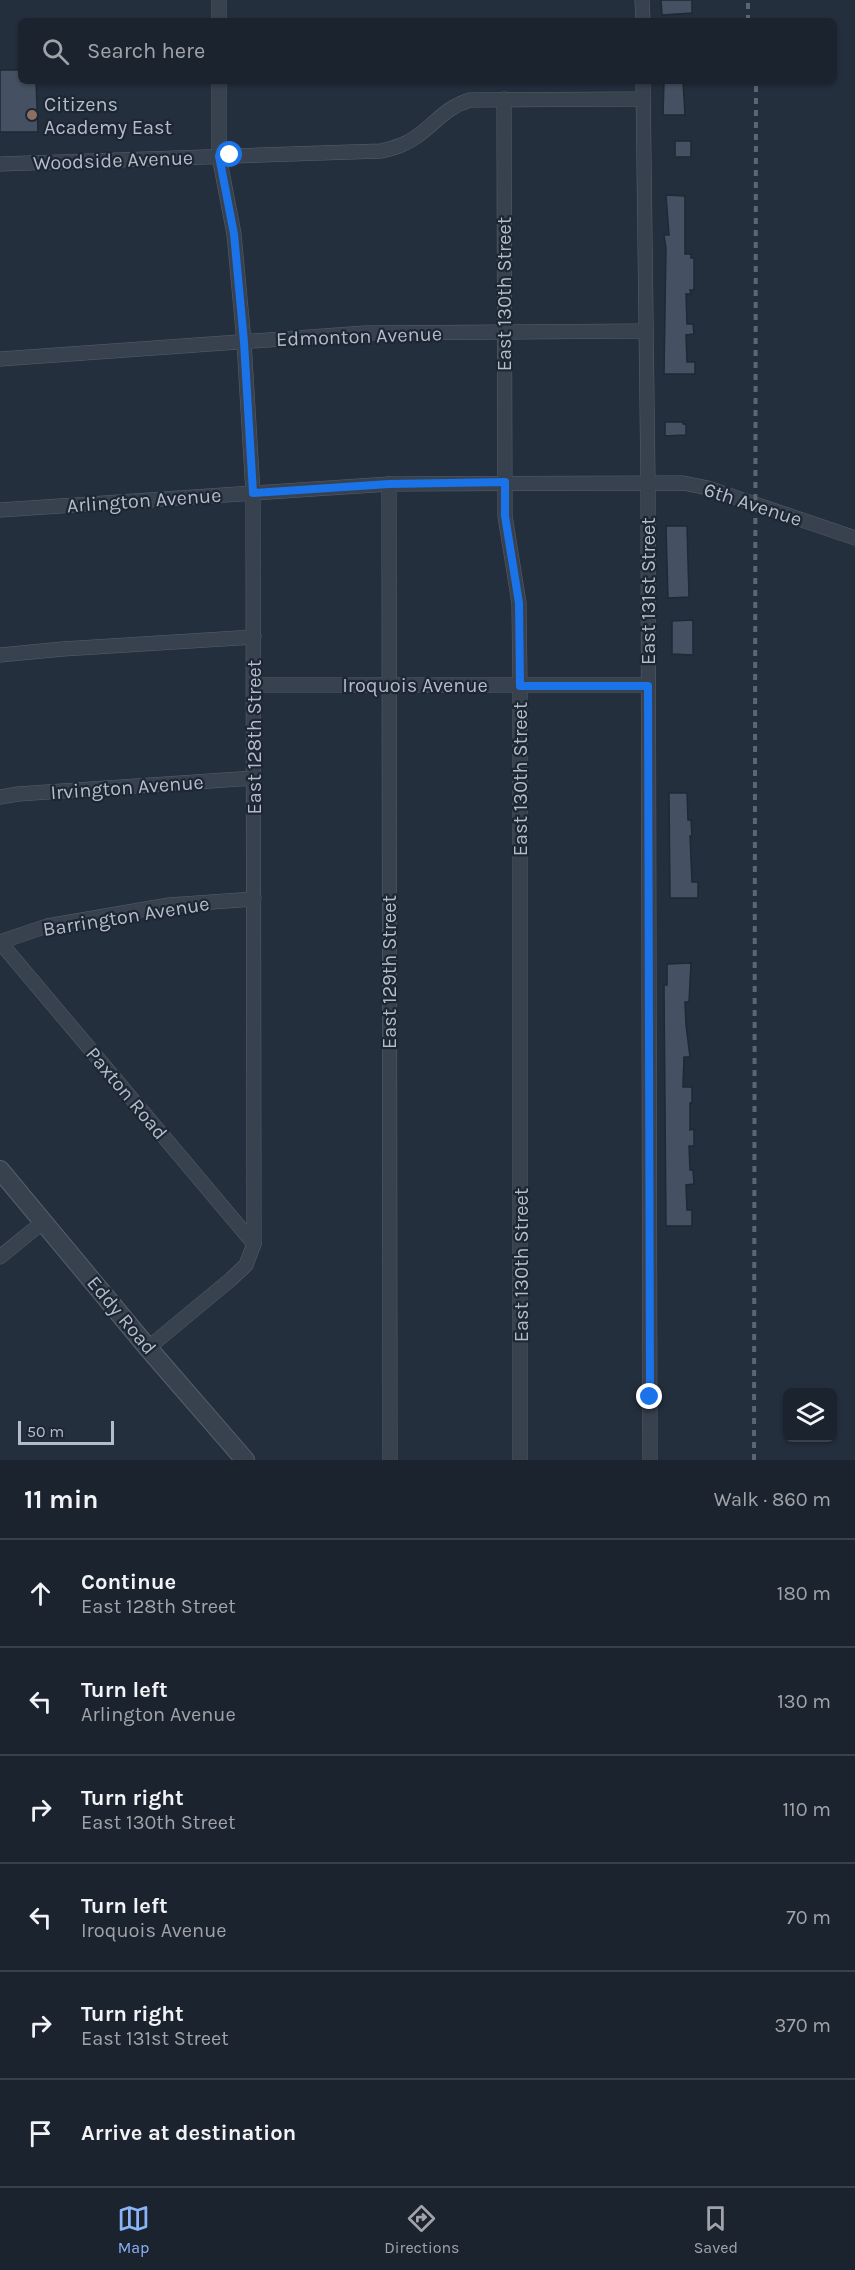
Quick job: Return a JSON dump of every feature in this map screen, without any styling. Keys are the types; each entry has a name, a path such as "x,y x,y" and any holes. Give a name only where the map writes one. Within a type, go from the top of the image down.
{"street":[{"path":"219,0 219,18"},
{"path":"642,0 643,18"},
{"name":"East 128th Street","path":"148,1348 246,1265 254,1244 253,493 244,342 234,234 219,156 219,84"},
{"name":"East 131st Street","path":"643,84 648,482 650,1460"},
{"name":"East 130th Street","path":"504,99 505,516 519,603 520,686 520,1460"},
{"name":"Woodside Avenue","path":"0,164 381,150 400,146 416,137 456,104 470,100 643,99"},
{"name":"Edmonton Avenue","path":"0,359 365,333 646,331"},
{"name":"Arlington Avenue","path":"0,510 389,484 648,482"},
{"name":"6th Avenue","path":"648,482 683,483 708,488 855,538"},
{"name":"East 129th Street","path":"389,484 390,1460"},
{"path":"0,656 63,649 254,637"},
{"name":"Iroquois Avenue","path":"254,686 648,686"},
{"name":"Irvington Avenue","path":"0,797 254,778"},
{"name":"Barrington Avenue","path":"0,942 47,926 170,904 254,898"},
{"name":"Paxton Road","path":"0,942 254,1244"},
{"name":"Eddy Road","path":"0,1170 148,1348 245,1460"},
{"path":"0,1257 44,1222"}],"building":[{"path":"661,0 692,0 692,13 662,15"},
{"path":"0,70 18,70 18,84 36,84 38,132 0,132"},
{"path":"664,84 683,84 685,115 663,115"},
{"path":"675,141 691,141 691,157 675,157"},
{"path":"666,195 685,196 685,254 691,254 691,258 694,258 694,290 690,290 691,294 686,294 687,324 693,324 694,334 686,335 687,362 695,362 695,374 664,374 666,248 664,235 669,235"},
{"path":"665,422 683,422 686,424 686,435 665,436"},
{"path":"666,526 687,526 689,597 668,598"},
{"path":"693,620 693,655 672,654 672,621"},
{"path":"669,793 687,793 688,820 691,820 692,836 690,836 692,882 698,882 698,898 670,898"},
{"path":"691,963 689,1002 685,1002 690,1057 684,1057 683,1087 692,1087 690,1130 694,1129 694,1146 689,1146 690,1170 693,1170 694,1184 686,1185 687,1210 692,1210 692,1226 666,1226 664,985 667,985 667,964"}],"railway":[{"path":"748,0 748,18"},
{"path":"754,1460 756,84"}],"place":[{"name":"Citizens Academy East","path":"32,115"}],"route":[{"path":"230,155 219,156 234,234 244,342 253,493 389,484 505,482 505,516 519,603 520,686 648,686 650,1397"}]}
